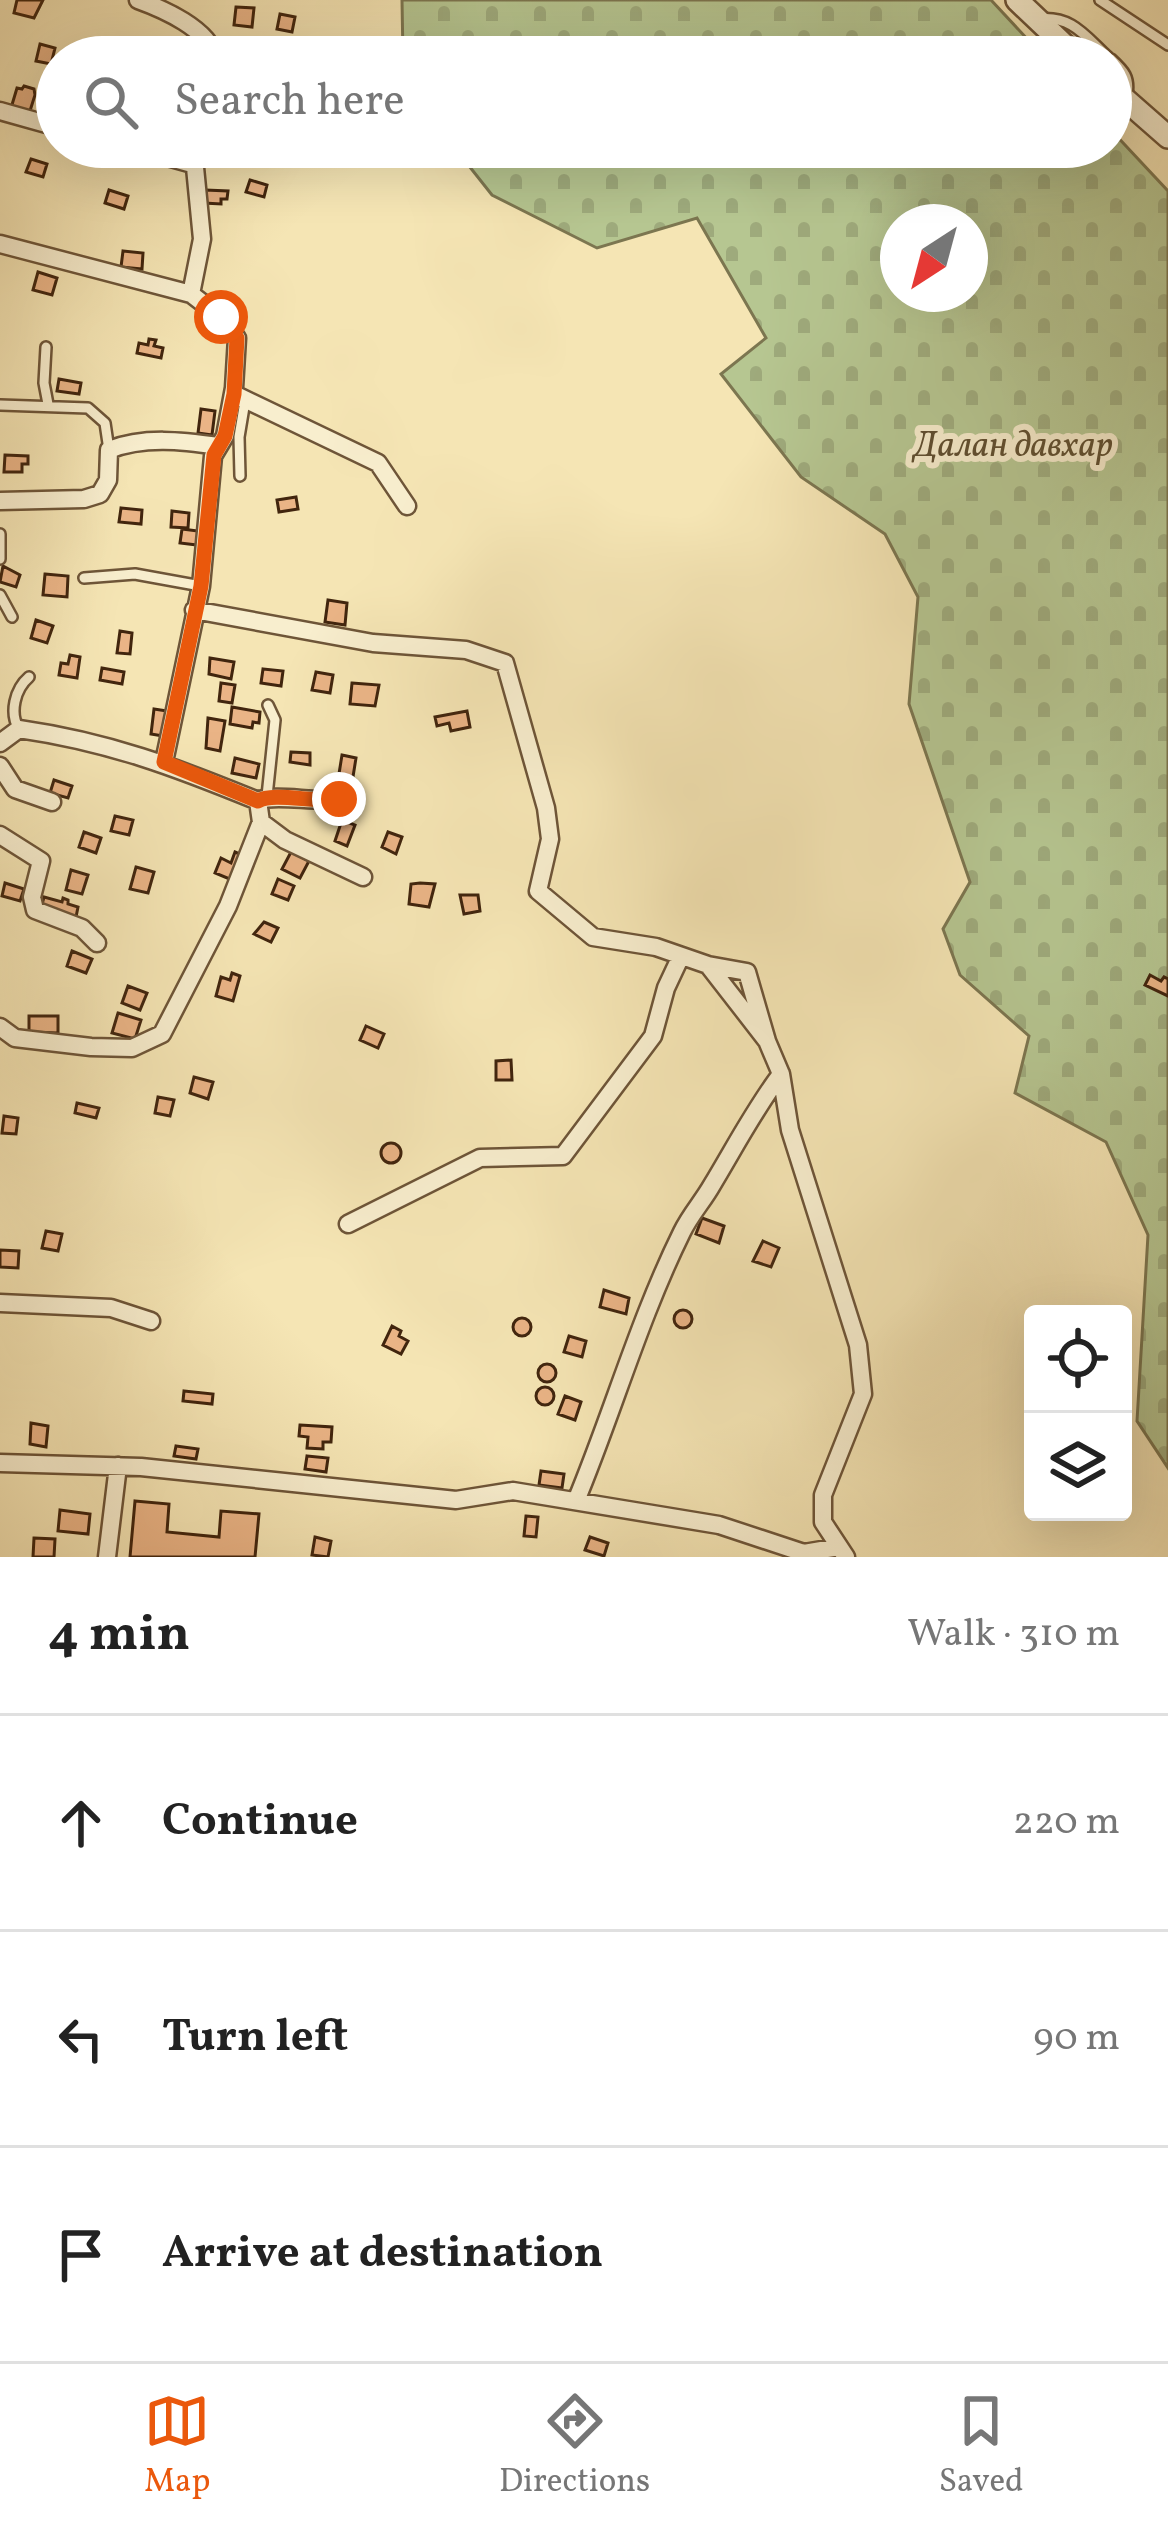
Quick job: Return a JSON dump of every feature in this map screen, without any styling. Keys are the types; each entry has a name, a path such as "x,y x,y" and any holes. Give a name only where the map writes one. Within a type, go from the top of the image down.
{"street":[{"path":"138,0 161,4 200,36"},
{"path":"1017,0 1054,36"},
{"path":"1132,105 1168,137"},
{"path":"0,111 36,121"},
{"path":"191,294 202,238 196,168"},
{"path":"0,244 191,294 221,317 237,338 239,398 214,455 201,586 164,762"},
{"path":"239,398 378,463 407,506"},
{"path":"0,501 84,499 100,494 108,480 109,450 173,440 219,446"},
{"path":"0,1463 118,1466 456,1500 513,1491 719,1526 802,1555 843,1552 823,1522 823,1495 862,1394 858,1346 790,1130 781,1075 747,972 708,965 656,946 592,938 538,891 550,838 548,824 505,663 466,650 373,643 194,610"},
{"path":"0,743 20,729 90,739 263,799 316,803 339,799"},
{"path":"0,766 15,789 52,802"},
{"path":"0,1027 15,1038 91,1047 132,1048 162,1034 228,906 261,822 263,799"},
{"path":"261,822 285,840 363,877"},
{"path":"0,835 41,861 32,897 35,910 82,928 98,944"},
{"path":"348,1224 481,1158 563,1156 653,1036 681,956"},
{"path":"708,965 767,1041"},
{"path":"576,1501 683,1228 748,1119 781,1075"},
{"path":"0,1303 111,1308 151,1321"},
{"path":"107,1557 118,1466"}],"lane":[{"path":"1100,0 1168,45"},
{"path":"1036,19 1058,16 1085,36"},
{"path":"46,346 48,404"},
{"path":"239,398 240,476"},
{"path":"0,404 88,408 105,423 109,450"},
{"path":"0,534 0,559"},
{"path":"85,578 135,574 201,586"},
{"path":"0,595 12,617"},
{"path":"20,729 15,721 16,693 29,676"},
{"path":"263,799 275,720 268,706"}],"green space":[{"path":"402,0 991,0 1024,36 403,36"},
{"name":"Далан давхар","path":"1132,152 1168,191 1168,1468 1137,1421 1148,1235 1106,1142 1015,1093 1029,1036 960,975 943,929 970,882 909,704 918,597 885,534 801,477 721,374 766,338 697,218 597,248 492,195 471,168 1132,168"}],"building":[{"path":"17,0 43,0 34,18 14,13"},
{"path":"236,7 254,8 252,27 234,25"},
{"path":"280,14 295,17 292,32 277,29"},
{"path":"17,88 34,89 29,114 11,108"},
{"path":"31,159 36,161 36,168 46,168 43,177 26,172"},
{"path":"250,180 267,185 264,197 246,192"},
{"path":"109,190 128,196 124,209 105,203"},
{"path":"205,190 228,191 227,199 221,199 221,204 204,203"},
{"path":"123,251 143,253 142,269 121,267"},
{"path":"38,272 57,278 52,295 33,290"},
{"path":"149,339 163,348 161,358 137,353 139,343 148,345"},
{"path":"59,379 81,383 79,394 57,391"},
{"path":"201,409 215,411 212,435 198,433"},
{"path":"5,455 28,456 28,464 22,464 22,472 4,472"},
{"path":"296,497 298,509 279,512 277,500"},
{"path":"121,508 142,510 141,524 119,522"},
{"path":"172,511 189,513 188,528 171,527"},
{"path":"182,529 198,531 197,545 180,543"},
{"path":"3,566 20,575 16,587 0,582"},
{"path":"45,574 68,576 67,597 43,595"},
{"path":"328,600 347,603 345,625 325,622"},
{"path":"36,620 53,626 47,643 31,638"},
{"path":"120,631 132,633 130,654 117,653"},
{"path":"70,655 80,657 77,678 59,675 61,663 68,664"},
{"path":"210,658 234,662 231,679 209,674"},
{"path":"102,668 124,672 122,684 100,680"},
{"path":"263,669 283,671 281,686 261,683"},
{"path":"316,672 333,675 330,693 312,690"},
{"path":"221,683 235,685 232,703 219,701"},
{"path":"352,683 379,685 375,706 350,704"},
{"path":"232,707 260,712 259,723 253,722 252,728 230,724"},
{"path":"154,709 167,711 163,736 151,734"},
{"path":"467,711 470,727 451,731 449,723 437,726 435,717"},
{"path":"208,718 225,721 220,751 206,748"},
{"path":"291,752 310,753 310,765 290,762"},
{"path":"342,755 356,758 352,783 338,780"},
{"path":"235,758 259,764 256,778 232,773"},
{"path":"54,780 72,786 68,798 50,793"},
{"path":"115,816 133,820 129,835 111,831"},
{"path":"342,820 355,825 347,846 335,841"},
{"path":"84,832 101,838 96,853 79,847"},
{"path":"388,832 402,837 396,854 382,847"},
{"path":"235,852 242,855 232,880 215,873 221,858 231,863"},
{"path":"235,852 242,855 232,880 215,873 221,858 231,863"},
{"path":"291,852 309,861 300,878 282,869"},
{"path":"136,867 154,872 148,893 130,889"},
{"path":"71,870 88,875 82,894 66,890"},
{"path":"278,879 294,886 288,900 272,894"},
{"path":"5,883 24,889 20,901 2,896"},
{"path":"411,884 435,884 429,907 409,904"},
{"path":"460,895 478,895 480,911 464,914"},
{"path":"44,897 68,900 78,907 76,917 41,908"},
{"path":"264,922 278,928 271,942 254,934"},
{"path":"72,951 92,959 86,973 67,966"},
{"path":"232,973 240,976 233,1001 216,996 221,977 230,980"},
{"path":"1150,975 1168,979 1168,996 1145,985"},
{"path":"128,986 147,993 140,1010 122,1003"},
{"path":"118,1013 141,1020 135,1039 112,1033"},
{"path":"29,1016 58,1016 58,1033 29,1032"},
{"path":"366,1026 384,1034 378,1048 360,1040"},
{"path":"511,1060 512,1080 496,1080 496,1061"},
{"path":"194,1077 213,1082 208,1099 190,1093"},
{"path":"158,1097 174,1100 170,1116 155,1113"},
{"path":"77,1103 99,1108 96,1118 75,1113"},
{"path":"4,1116 18,1118 16,1134 2,1133"},
{"path":"391,1143 401,1153 391,1163 381,1153"},
{"path":"702,1218 724,1226 719,1243 696,1234"},
{"path":"46,1231 62,1234 58,1251 42,1248"},
{"path":"763,1241 779,1248 771,1267 753,1261"},
{"path":"0,1250 19,1251 18,1268 0,1267"},
{"path":"604,1290 629,1298 626,1314 600,1307"},
{"path":"683,1310 692,1319 683,1328 674,1319"},
{"path":"522,1318 531,1327 522,1336 513,1327"},
{"path":"392,1326 408,1341 401,1354 383,1345"},
{"path":"569,1336 586,1341 582,1357 564,1352"},
{"path":"547,1364 556,1373 547,1382 538,1373"},
{"path":"545,1387 554,1396 545,1405 536,1396"},
{"path":"184,1391 213,1394 212,1404 183,1401"},
{"path":"565,1396 581,1402 575,1420 558,1414"},
{"path":"31,1423 48,1426 46,1447 30,1444"},
{"path":"300,1425 332,1427 331,1442 323,1442 323,1449 307,1448 308,1437 299,1436"},
{"path":"176,1446 198,1449 196,1459 174,1456"},
{"path":"307,1456 328,1458 326,1472 305,1469"},
{"path":"541,1471 564,1474 562,1488 539,1485"},
{"path":"135,1501 169,1504 167,1532 219,1537 221,1511 259,1514 255,1557 130,1557"},
{"path":"60,1510 90,1514 88,1534 58,1531"},
{"path":"526,1516 538,1517 536,1537 524,1536"},
{"path":"315,1537 331,1541 328,1557 312,1555"},
{"path":"590,1537 608,1543 604,1556 585,1550"},
{"path":"34,1538 55,1539 54,1557 33,1557"}],"route":[{"path":"221,317 237,338 234,394 225,436 214,455 201,586 164,762 258,801 267,796 316,803 339,799"}]}
